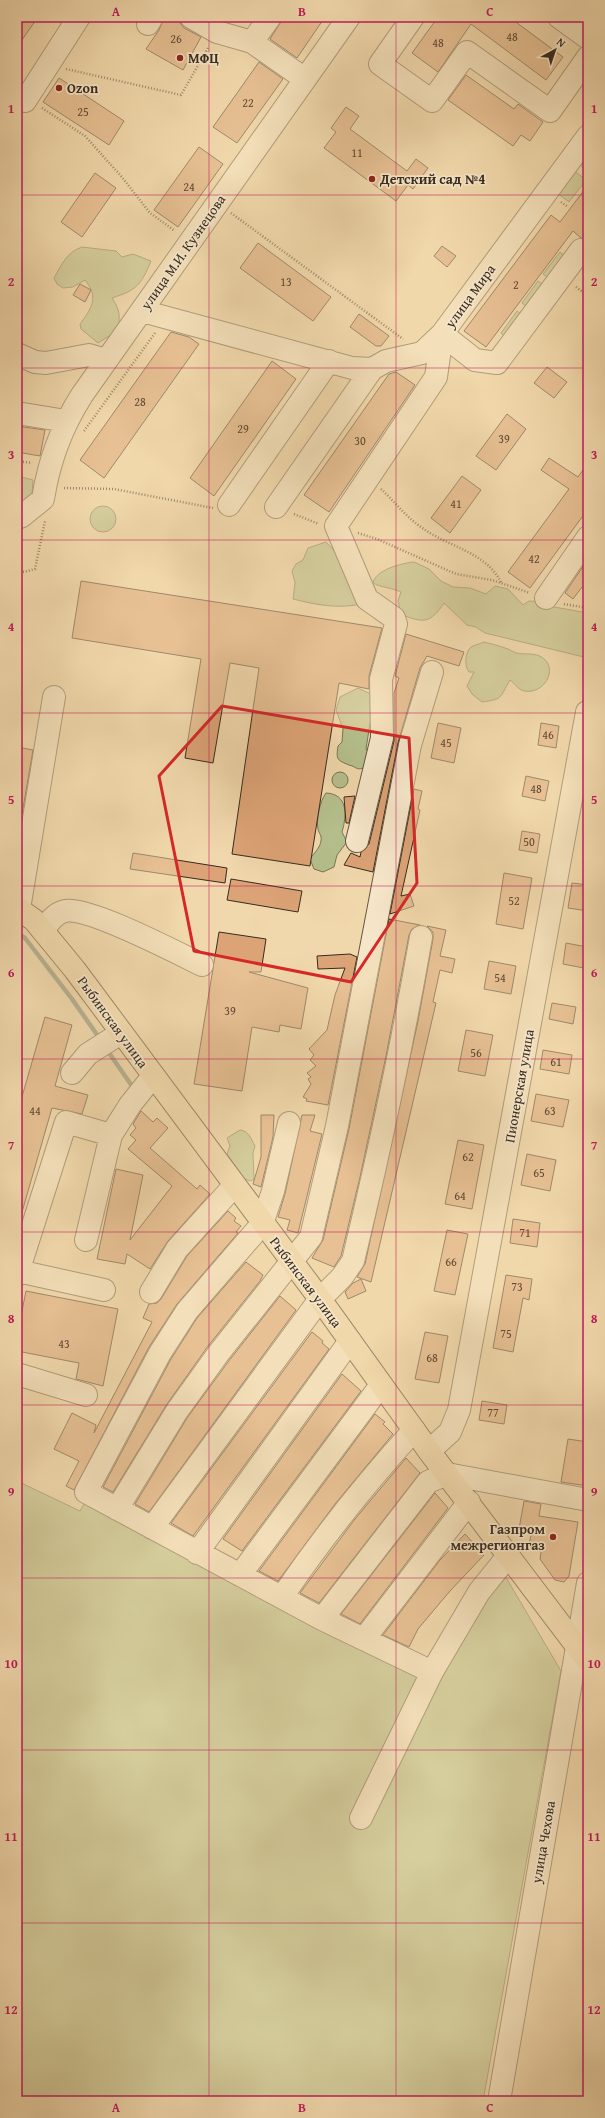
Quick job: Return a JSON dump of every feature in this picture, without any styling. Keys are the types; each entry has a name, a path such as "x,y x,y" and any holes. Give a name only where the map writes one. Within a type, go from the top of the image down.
{"main road":[{"name":"Рыбинская улица","path":"18,909 34,920 75,970 262,1224 320,1299 429,1451 469,1502 582,1654"}],"street":[{"path":"21,99 50,65 79,17"},
{"path":"191,17 216,32 252,42 305,79"},
{"path":"252,42 270,17"},
{"name":"улица М.И. Кузнецова","path":"44,493 51,458 74,427 106,360 349,17"},
{"path":"413,17 380,64 432,101 467,52 550,111 588,57"},
{"path":"559,17 588,38"},
{"name":"улица Мира","path":"336,526 436,377 442,334 588,136"},
{"path":"276,507 372,369 386,361 422,353 442,334 475,360 497,363 581,250"},
{"path":"142,311 352,368 372,369"},
{"path":"17,354 35,362 46,363 89,355 106,360"},
{"path":"229,504 328,361"},
{"path":"17,413 74,427"},
{"path":"17,518 22,516 44,493"},
{"path":"336,526 367,598 394,618 396,624 381,679 382,738 357,840"},
{"path":"546,598 588,537"},
{"path":"117,1509 176,1411 218,1354 311,1237 336,1133 410,745 432,672"},
{"path":"18,909 54,697"},
{"name":"Пионерская улица","path":"429,1451 450,1432 459,1410 587,712"},
{"path":"382,738 410,745"},
{"path":"43,931 58,914 66,911 90,914 202,965"},
{"path":"152,1528 320,1299 345,1273 353,1261 381,1146 403,1042 421,937"},
{"path":"72,1073 88,1054 121,1033"},
{"path":"86,1240 111,1134 130,1105 153,1076"},
{"path":"104,1290 17,1273 66,1122 111,1134"},
{"path":"289,1123 273,1191 262,1224 187,1311 160,1353 86,1492 322,1619 432,1672"},
{"path":"151,1292 177,1249 234,1186"},
{"path":"197,1553 350,1341"},
{"path":"17,1374 86,1395"},
{"path":"240,1575 381,1385"},
{"path":"282,1597 312,1552 372,1477 414,1430"},
{"path":"322,1619 428,1482 447,1474 588,1500"},
{"path":"364,1639 469,1502"},
{"path":"361,1818 432,1672 479,1592 508,1556"},
{"name":"улица Чехова","path":"499,2101 582,1654 588,1583"}],"path":[{"path":"50,65 181,95 216,32"},
{"path":"21,99 38,106 85,136 121,176 150,214 191,241"},
{"path":"217,203 422,353"},
{"path":"74,427 166,317"},
{"path":"370,477 420,527 442,541 486,562 496,571 502,584"},
{"path":"17,571 24,572 35,569 46,514 44,493 114,489 217,509 229,504"},
{"path":"276,507 316,523 336,526 377,539 456,574 502,584 567,605 588,608"}],"highlighted area":[{"path":"222,706 409,738 417,883 351,982 194,951 159,776"}],"green space":[{"path":"588,147 588,171 577,163"},
{"path":"572,169 586,180 569,202 556,192"},
{"path":"82,247 116,251 122,257 133,254 151,261 144,276 137,286 112,298 117,306 119,314 117,331 98,343 81,329 80,324 91,308 93,297 92,292 85,280 73,287 63,288 57,284 54,278 62,263 69,255"},
{"path":"560,252 567,258 551,280 543,274"},
{"path":"538,281 546,287 530,309 522,303"},
{"path":"517,311 524,317 508,339 501,333"},
{"path":"17,476 33,480 32,494 17,507"},
{"path":"103,506 112,510 116,519 112,528 103,532 94,528 90,519 94,510"},
{"path":"326,542 341,558 362,604 328,606 293,599 295,583 292,571 296,564 303,560 308,548"},
{"path":"414,562 429,569 441,581 453,587 470,588 486,594 495,586 508,589 523,605 529,601 546,602 554,607 588,613 588,658 485,633 476,627 467,625 444,603 435,615 426,620 415,619 401,614 398,601 401,592 373,583 375,578 384,571 396,566"},
{"path":"484,642 509,649 516,653 540,656 548,663 549,675 547,680 537,689 524,691 518,688 510,680 500,697 494,700 482,702 472,694 467,686 474,672 469,672 467,669 466,659 467,652 471,647"},
{"path":"358,688 375,696 375,720 370,723 366,749 371,757 367,766 359,769 342,762 337,757 338,746 342,742 343,729 336,710 340,697"},
{"path":"340,772 347,777 348,780 343,787 340,788 333,783 332,780 337,773"},
{"path":"326,793 333,794 342,801 345,819 342,832 347,842 337,855 334,867 323,872 314,869 310,859 321,841 318,831 318,815 320,805"},
{"path":"240,1130 248,1134 255,1146 253,1153 254,1179 251,1181 244,1179 227,1154 230,1146 227,1138"},
{"path":"17,1481 80,1511 87,1499 423,1676 351,1823 365,1829 433,1682 482,1602 504,1574 561,1671 483,2101 17,2101"}],"building":[{"path":"17,17 38,17 17,47"},
{"path":"164,17 179,17 180,23 184,28 201,37 183,70 146,49 159,30"},
{"path":"284,17 325,17 297,58 270,39"},
{"path":"438,17 509,17 563,57 546,80 471,24 438,72 412,53"},
{"path":"259,62 283,79 237,143 213,127"},
{"path":"466,75 514,109 518,104 543,122 530,141 521,135 513,146 448,100"},
{"path":"59,78 124,121 109,145 43,102"},
{"path":"346,107 359,116 350,129 407,171 416,159 428,168 413,189 408,185 396,201 324,148 336,132 331,128"},
{"path":"199,147 223,164 178,227 154,210"},
{"path":"95,173 116,188 82,237 61,222"},
{"path":"588,185 588,240 581,238 573,231 486,347 464,331 551,215 560,222"},
{"path":"258,243 331,297 313,321 240,268"},
{"path":"442,246 456,256 447,267 434,256"},
{"path":"80,284 91,290 85,302 73,295"},
{"path":"359,314 389,336 381,346 376,346 350,327"},
{"path":"171,332 189,337 199,344 104,478 80,460"},
{"path":"272,361 296,379 214,496 190,478"},
{"path":"547,367 567,382 554,398 534,383"},
{"path":"396,372 415,385 329,512 304,495 389,374"},
{"path":"507,414 526,429 496,470 476,456"},
{"path":"17,426 45,430 40,456 17,452"},
{"path":"549,458 578,477 588,463 588,509 530,588 508,572 569,489 541,470"},
{"path":"462,476 481,490 450,533 431,518"},
{"path":"588,559 588,592 582,587 573,599 565,593"},
{"path":"81,581 382,628 369,676 369,689 339,683 310,866 232,854 259,668 230,663 213,763 185,758 201,659 72,638"},
{"path":"406,634 464,652 459,666 427,656 420,668 398,743 373,872 344,865 351,853 360,857 361,852 369,844 394,741 394,693 399,678 395,676"},
{"path":"438,723 461,728 454,763 431,758"},
{"path":"541,723 559,726 556,748 538,745"},
{"path":"17,747 33,750 20,826 17,825"},
{"path":"526,776 549,781 545,801 522,796"},
{"path":"414,789 422,791 418,809 420,810 401,896 410,894 414,906 390,914"},
{"path":"355,796 349,823 346,823 344,797"},
{"path":"522,831 540,834 537,853 519,850"},
{"path":"133,853 227,868 225,883 130,869"},
{"path":"504,873 532,878 523,929 496,924"},
{"path":"231,879 302,891 298,912 227,900"},
{"path":"572,883 588,885 588,911 568,908"},
{"path":"389,919 420,925 412,929 409,935 386,1056 360,1177 341,1256 334,1267 312,1258 323,1240 349,1129"},
{"path":"427,926 446,930 440,956 455,959 452,973 440,970 433,1002 436,1003 371,1282 357,1277 365,1264 418,1021 433,939 433,932"},
{"path":"219,932 266,939 261,972 249,972 308,988 301,1029 280,1025 279,1032 252,1027 242,1091 194,1084"},
{"path":"566,943 587,947 584,968 563,964"},
{"path":"350,954 357,957 328,1105 306,1101 307,1099 303,1097 311,1084 308,1079 311,1077 307,1073 316,1066 310,1060 314,1055 309,1049 327,1030 335,995 345,968 318,969 317,956"},
{"path":"489,961 516,966 511,994 484,989"},
{"path":"552,1003 576,1007 573,1024 549,1019"},
{"path":"45,1017 72,1025 55,1086 88,1095 82,1114 52,1108 20,1219 17,1219 17,1114"},
{"path":"466,1030 493,1035 485,1076 458,1071"},
{"path":"543,1050 572,1055 569,1074 540,1069"},
{"path":"536,1094 569,1100 563,1127 531,1121"},
{"path":"141,1111 153,1122 157,1118 168,1128 150,1148 197,1189 200,1185 210,1194 168,1241 150,1269 127,1254 125,1264 97,1259 116,1169 143,1175 130,1240 172,1186 128,1149 136,1140 130,1135 136,1128 133,1124"},
{"path":"261,1115 274,1115 273,1137 261,1187 253,1184 261,1157"},
{"path":"302,1115 315,1115 310,1131 322,1134 298,1233 287,1230 290,1220 278,1217 285,1194"},
{"path":"458,1140 484,1145 472,1209 445,1204"},
{"path":"527,1154 556,1160 550,1191 521,1185"},
{"path":"228,1211 236,1218 234,1221 241,1226 236,1232 238,1233 177,1304 149,1347 74,1490 66,1486 79,1461 54,1449 72,1413 96,1425 94,1433 152,1322 143,1318 149,1304 157,1303 161,1299 187,1256"},
{"path":"513,1219 540,1223 537,1247 510,1243"},
{"path":"447,1230 468,1234 455,1295 434,1291"},
{"path":"246,1262 263,1275 260,1281 208,1346 167,1404 113,1492 103,1487 171,1359 197,1318"},
{"path":"506,1275 532,1279 529,1300 523,1298 513,1352 493,1348"},
{"path":"361,1279 366,1291 348,1299 345,1292 353,1283"},
{"path":"26,1291 118,1309 103,1386 76,1379 79,1363 17,1351 17,1336"},
{"path":"280,1296 296,1310 149,1512 135,1504 187,1418 228,1362"},
{"path":"312,1332 323,1341 322,1343 329,1349 193,1536 171,1523"},
{"path":"425,1332 448,1336 439,1383 415,1379"},
{"path":"342,1374 361,1391 242,1551 223,1539"},
{"path":"482,1401 507,1405 504,1424 479,1420"},
{"path":"375,1414 385,1422 383,1424 393,1434 335,1504 278,1581 259,1571"},
{"path":"568,1439 588,1442 588,1486 561,1482"},
{"path":"406,1458 420,1473 319,1603 300,1593 355,1519"},
{"path":"435,1493 448,1508 360,1624 341,1614"},
{"path":"524,1501 541,1504 539,1516 578,1522 569,1576 564,1582 555,1580 540,1559 542,1546 529,1544 532,1531 519,1529"},
{"path":"465,1534 484,1555 450,1591 418,1629 409,1647 383,1635 440,1560"}],"waterway":[{"path":"17,933 25,938 72,999 100,1039"},
{"path":"107,1050 132,1086"}],"place":[{"name":"МФЦ","path":"180,58"},
{"name":"Ozon","path":"59,88"},
{"name":"Детский сад №4","path":"372,179"},
{"name":"Газпром межрегионгаз","path":"553,1537"}]}
